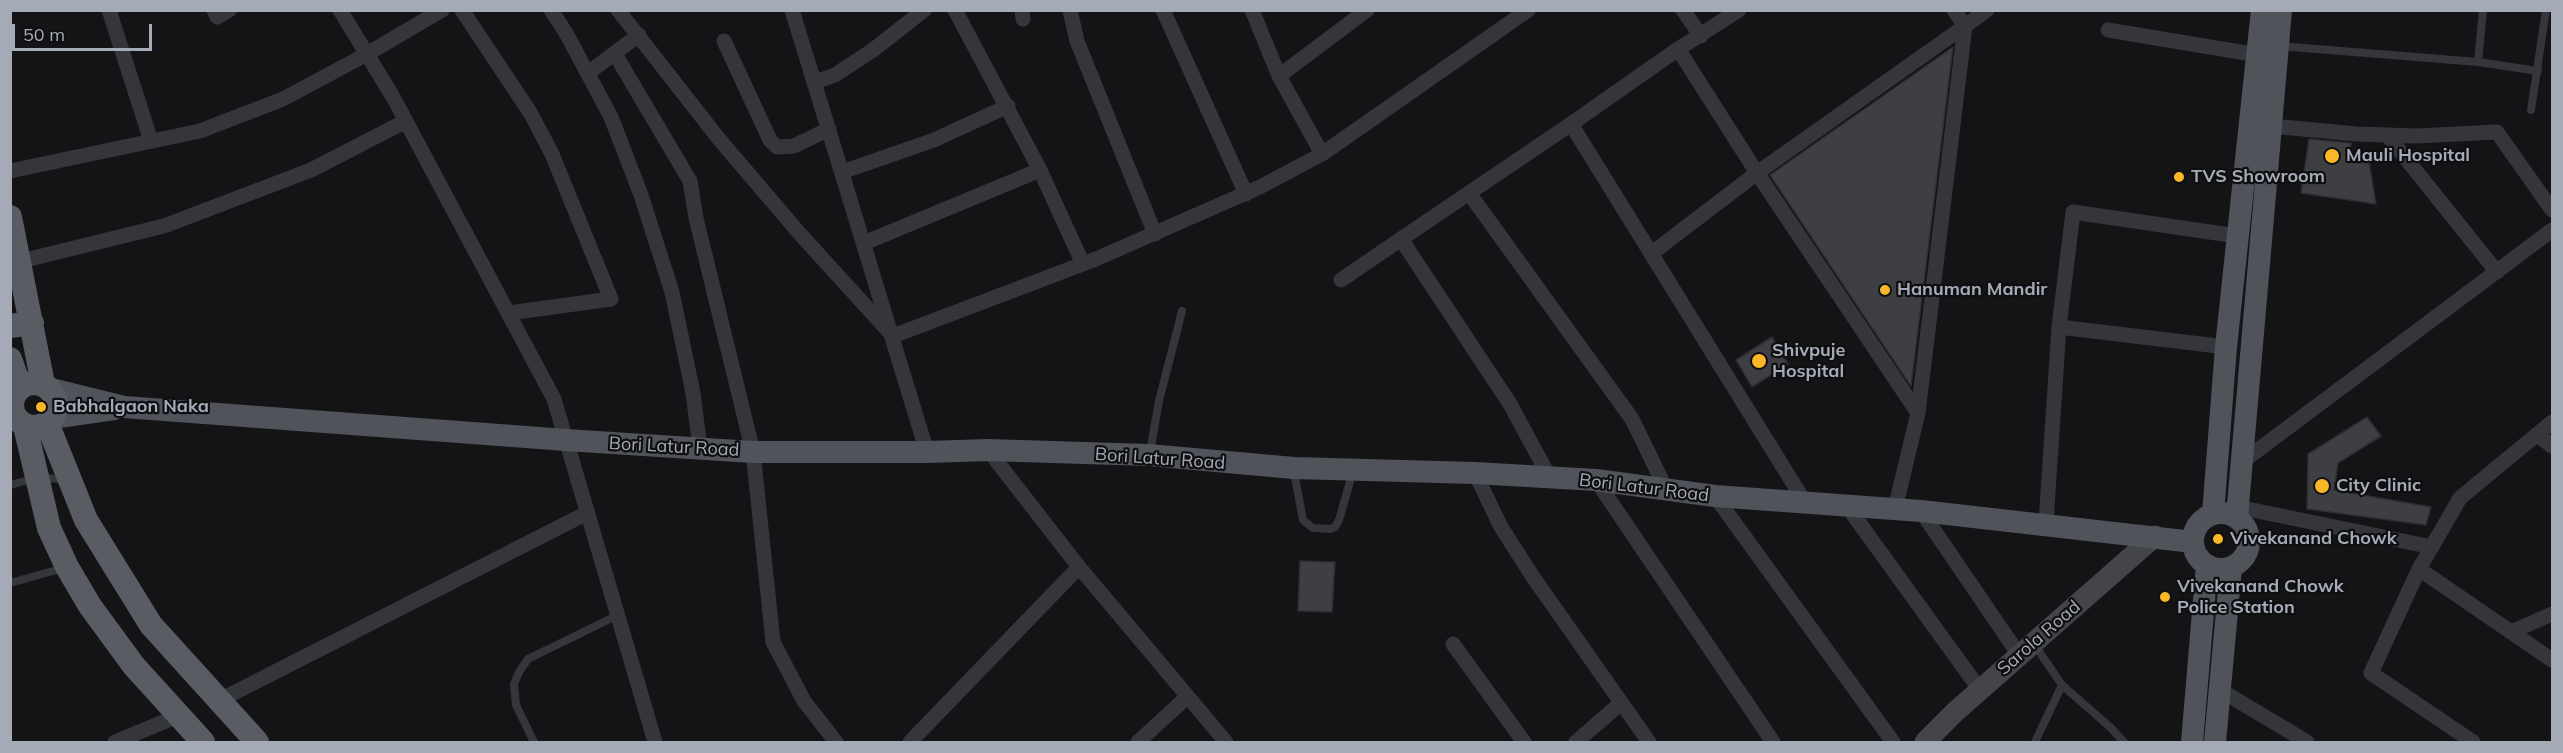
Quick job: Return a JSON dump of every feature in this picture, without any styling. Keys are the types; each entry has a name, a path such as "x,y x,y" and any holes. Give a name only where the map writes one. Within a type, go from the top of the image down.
{"highway":[{"path":"10,217 21,261 21,324 28,388"},
{"path":"10,359 28,388 56,398 56,409 30,421"},
{"path":"28,388 12,399 12,410 30,421 68,479 86,520 151,625 257,742"},
{"path":"30,421 36,478 49,528 67,567 90,606 128,657 203,742"}],"main road":[{"path":"2237,512 2213,514 2202,520 2195,530 2193,542 2196,555 2207,565 2218,569 2231,568 2244,558 2249,544 2247,529 2237,512 2271,126 2268,50 2262,10"},
{"path":"2213,514 2237,236 2268,50 2281,10"},
{"name":"Bori Latur Road","path":"28,388 124,407 753,452 988,450 1149,455 1294,468 1474,473 1596,480 1715,496 2046,523 2193,542"},
{"name":"Bori Latur Road","path":"30,421 124,407"},
{"name":"Sarola Road","path":"1924,742 2155,536"},
{"path":"2192,742 2207,565"},
{"path":"2215,742 2231,568"}],"street":[{"path":"109,10 151,141"},
{"path":"214,10 217,17 229,10"},
{"path":"340,10 406,121 554,399 655,742"},
{"path":"10,171 200,130 283,99 442,10"},
{"path":"462,10 531,114 547,144 610,299 508,313"},
{"path":"551,10 611,117 641,195 672,292 693,393 700,448"},
{"path":"618,10 719,139 800,234 893,336"},
{"path":"792,10 927,452"},
{"path":"815,82 835,75 864,56 924,10"},
{"path":"955,10 1008,106 1083,264"},
{"path":"1070,10 1077,41 1155,234"},
{"path":"1162,10 1246,194"},
{"path":"1252,10 1279,76 1322,154"},
{"path":"1279,76 1367,10"},
{"path":"893,336 1083,264 1246,194 1322,154 1528,10"},
{"path":"1683,10 1701,36"},
{"path":"1341,280 1678,49 1739,10"},
{"path":"1895,509 1918,414 1965,26 1954,10"},
{"path":"1652,253 1757,173 1987,10"},
{"path":"2108,30 2268,50"},
{"path":"588,73 639,35"},
{"path":"724,41 770,140 777,147 794,146 830,129"},
{"path":"1678,49 1757,173 1918,414"},
{"path":"615,54 690,181 696,218 753,452 773,642 804,700 836,742"},
{"path":"842,172 934,140 1008,106"},
{"path":"21,261 164,226 310,170 406,121"},
{"path":"1571,124 1806,504"},
{"path":"2271,126 2416,136 2497,132 2553,210"},
{"path":"2387,135 2497,272"},
{"path":"864,243 1040,170"},
{"path":"1469,193 1632,419 1667,490"},
{"path":"2046,523 2059,327 2073,212 2237,236"},
{"path":"2242,462 2553,231"},
{"path":"1401,239 1510,404 1550,478"},
{"path":"2059,327 2226,347"},
{"path":"2472,742 2371,673 2419,570 2460,498 2553,422"},
{"path":"2538,435 2553,447"},
{"path":"988,450 1079,567 1226,742"},
{"path":"1474,473 1507,537 1649,742"},
{"path":"1596,480 1773,742"},
{"path":"1715,496 1893,742"},
{"path":"1847,506 1980,690"},
{"path":"1921,511 2026,649"},
{"path":"2237,512 2432,547"},
{"path":"218,701 587,513"},
{"path":"910,742 1079,567"},
{"path":"2419,570 2553,660"},
{"path":"2511,632 2553,614"},
{"path":"1453,644 1524,742"},
{"path":"2220,690 2307,742"},
{"path":"1138,742 1187,697"},
{"path":"1576,742 1621,703"},
{"path":"116,742 178,716"}],"lane":[{"path":"2478,62 2483,10"},
{"path":"2531,110 2546,10"},
{"path":"2268,50 2478,62 2538,71"},
{"path":"1149,455 1159,401 1182,310"},
{"path":"1294,468 1303,520 1313,528 1330,529 1335,527 1339,520 1353,470"},
{"path":"10,485 36,478 68,479"},
{"path":"10,583 67,567"},
{"path":"534,742 516,705 514,684 519,672 528,659 618,615"},
{"path":"2026,649 2061,685 2124,742"},
{"path":"2035,742 2061,685"}],"building":[{"name":"Hanuman Mandir","path":"1953,47 1911,386 1770,175"},
{"path":"2309,139 2351,143 2350,158 2369,162 2376,204 2301,193"},
{"path":"1772,337 1788,364 1752,387 1736,360"},
{"path":"2367,417 2381,436 2338,463 2334,490 2431,507 2426,525 2307,509 2308,454"},
{"path":"1300,561 1335,562 1332,612 1298,611"}],"place":[{"name":"Mauli Hospital","path":"2332,156"},
{"name":"TVS Showroom","path":"2179,177"},
{"name":"Hanuman Mandir","path":"1885,290"},
{"name":"Shivpuje Hospital","path":"1759,361"},
{"name":"Babhalgaon Naka","path":"41,407"},
{"name":"City Clinic","path":"2322,486"},
{"name":"Vivekanand Chowk","path":"2218,539"},
{"name":"Vivekanand Chowk Police Station","path":"2165,597"}]}
